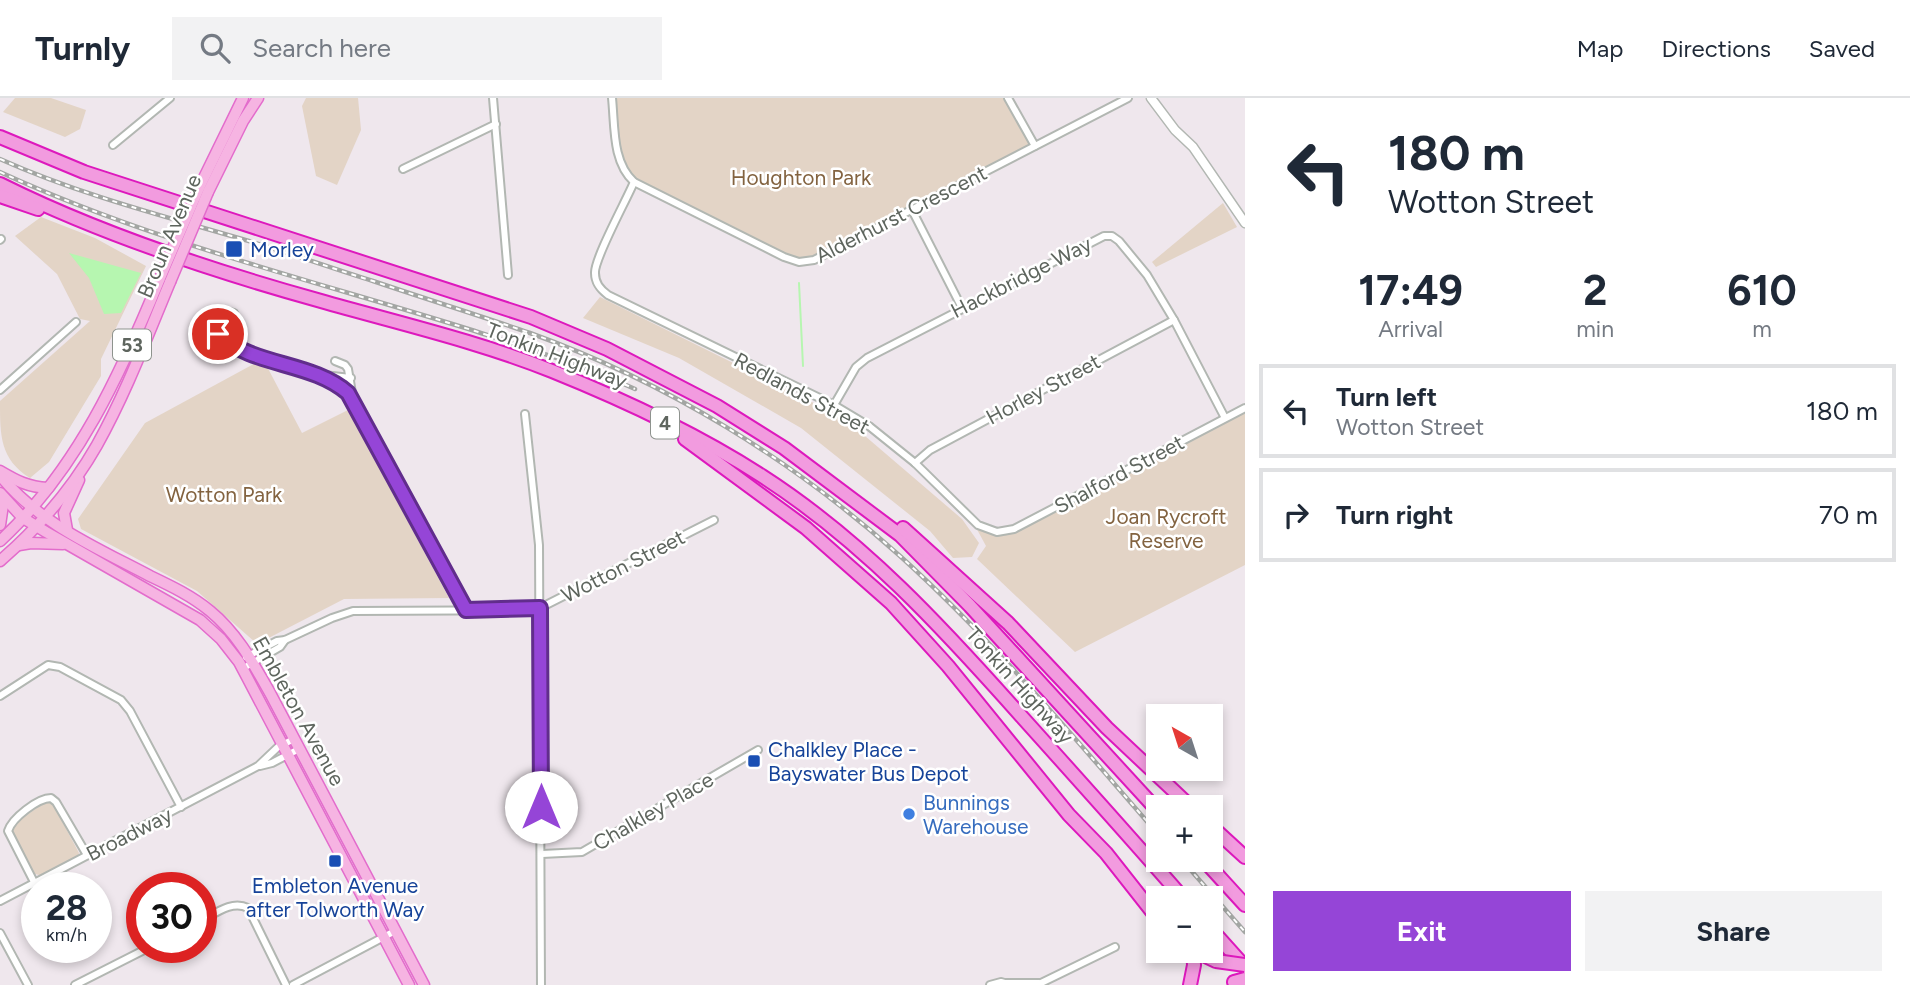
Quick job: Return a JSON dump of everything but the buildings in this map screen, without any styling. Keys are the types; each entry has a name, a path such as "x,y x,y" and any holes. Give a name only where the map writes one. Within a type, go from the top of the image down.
{"highway":[{"path":"0,127 39,153"},
{"name":"Tonkin Highway","path":"0,137 130,188 509,310 569,332 646,368 751,426 900,535 970,606 1146,798"},
{"name":"Tonkin Highway","path":"0,184 60,211 222,272 515,357 582,383 695,436 763,477 827,523 887,574 944,629 1172,886"},
{"path":"0,196 109,230"},
{"path":"659,420 806,528 891,603 948,666 1069,815 1106,853 1146,904"},
{"path":"866,508 895,522 982,598 1107,728 1178,795"},
{"path":"1223,838 1244,858"},
{"path":"1215,872 1245,905"},
{"path":"1223,942 1245,966"},
{"path":"1223,962 1245,966"},
{"path":"1189,985 1194,963"}],"main road":[{"name":"Broun Avenue","path":"0,561 37,527 88,460 123,394 165,280 243,98"},
{"name":"Broun Avenue","path":"203,190 258,98"},
{"name":"Broun Avenue","path":"0,541 48,488 83,437 123,367 165,280"},
{"path":"67,530 64,513 88,460"},
{"path":"0,473 31,487 48,488"},
{"name":"Embleton Avenue","path":"0,473 32,508 45,517 172,587 208,609 227,627 251,659 424,985"},
{"path":"0,524 2,495"},
{"name":"Embleton Avenue","path":"2,495 23,518 37,527 200,620 238,662 409,985"},
{"path":"17,546 30,543 64,544"},
{"path":"165,599 172,587"},
{"path":"227,627 231,640 239,650 238,662"},
{"path":"323,794 320,802 325,825"},
{"path":"1237,982 1245,974"}],"street":[{"path":"113,145 170,98"},
{"path":"493,98 508,275"},
{"path":"612,98 618,159 634,182"},
{"path":"1008,98 1035,146"},
{"name":"Alderhurst Crescent","path":"634,182 784,257 799,262 814,260 1128,98"},
{"path":"1151,98 1175,130 1199,155 1245,223"},
{"path":"403,169 495,124"},
{"name":"Redlands Street","path":"634,182 595,266 596,282 608,295 834,405 869,426 915,463 973,522 990,531"},
{"path":"912,210 962,308"},
{"name":"Hackbridge Way","path":"834,405 856,367 867,359 1104,236 1112,236 1140,265 1174,320 1225,418"},
{"path":"227,342 236,320 234,313 226,311 219,314 215,326 218,334 227,342 234,347 314,374 339,386 353,399 466,610"},
{"name":"Horley Street","path":"915,463 930,450 1174,320"},
{"path":"0,390 76,322"},
{"path":"335,361 345,365 351,378 353,399"},
{"path":"314,374 351,378"},
{"name":"Shalford Street","path":"990,531 1014,530 1245,408"},
{"path":"525,414 539,545 541,985"},
{"name":"Wotton Street","path":"238,662 251,659 280,646 285,640 353,611 540,608 714,520"},
{"path":"0,696 48,665 60,667 121,701 130,711 181,807"},
{"name":"Broadway","path":"57,872 258,766 282,745 294,739"},
{"name":"Broadway","path":"258,766 272,763 299,749"},
{"name":"Chalkley Place","path":"542,854 582,852 758,750"},
{"path":"29,872 8,831 16,818 44,798 51,797 56,802 87,855"},
{"name":"Broadway","path":"0,901 21,891"},
{"path":"217,913 233,905 240,904 248,908 286,985"},
{"path":"293,985 396,931"},
{"path":"0,933 28,985"},
{"path":"990,985 996,982 1039,984 1115,947"},
{"path":"75,985 126,959"}],"green space":[{"path":"15,98 51,98 86,110 80,129 65,137 3,112"},
{"path":"306,98 358,98 361,130 337,185 316,176 302,106"},
{"name":"Houghton Park","path":"612,98 1008,98 1035,146 814,260 799,262 634,182 621,167"},
{"path":"1223,203 1237,227 1156,267 1152,262"},
{"path":"41,217 95,238 146,266 101,359 101,376 49,462 30,478 20,471 7,455 0,425 0,401 90,321 80,319 57,274 15,236"},
{"path":"600,297 844,418 962,519 979,543 972,557 953,558 930,531 801,428 679,358 583,318"},
{"name":"Wotton Park","path":"263,359 302,433 348,410 449,598 344,599 257,644 197,591 81,529 78,519 145,423"},
{"name":"Joan Rycroft Reserve","path":"1245,408 1245,565 1075,652 977,559 986,546 973,522 1002,532"},
{"path":"47,801 54,806 79,853 78,857 50,872 34,872 11,831 12,825"}],"shaded area":[{"path":"69,253 141,273 121,313 104,314 89,278"}],"waterway":[{"path":"799,283 803,366"}],"railway":[{"path":"0,159 87,193 270,247 530,333 630,375 726,427 772,456 859,521 935,588 1033,691 1146,820"},
{"path":"0,172 58,197 175,240 475,331 576,365 635,389"},
{"path":"1192,872 1245,932"}],"place":[{"name":"Morley","path":"234,249"},
{"name":"Chalkley Place - Bayswater Bus Depot","path":"754,761"},
{"name":"Bunnings Warehouse","path":"909,814"},
{"name":"Embleton Avenue after Tolworth Way","path":"335,861"}],"route":[{"path":"218,334 234,347 314,374 348,393 466,610 540,608 541,807"}]}
